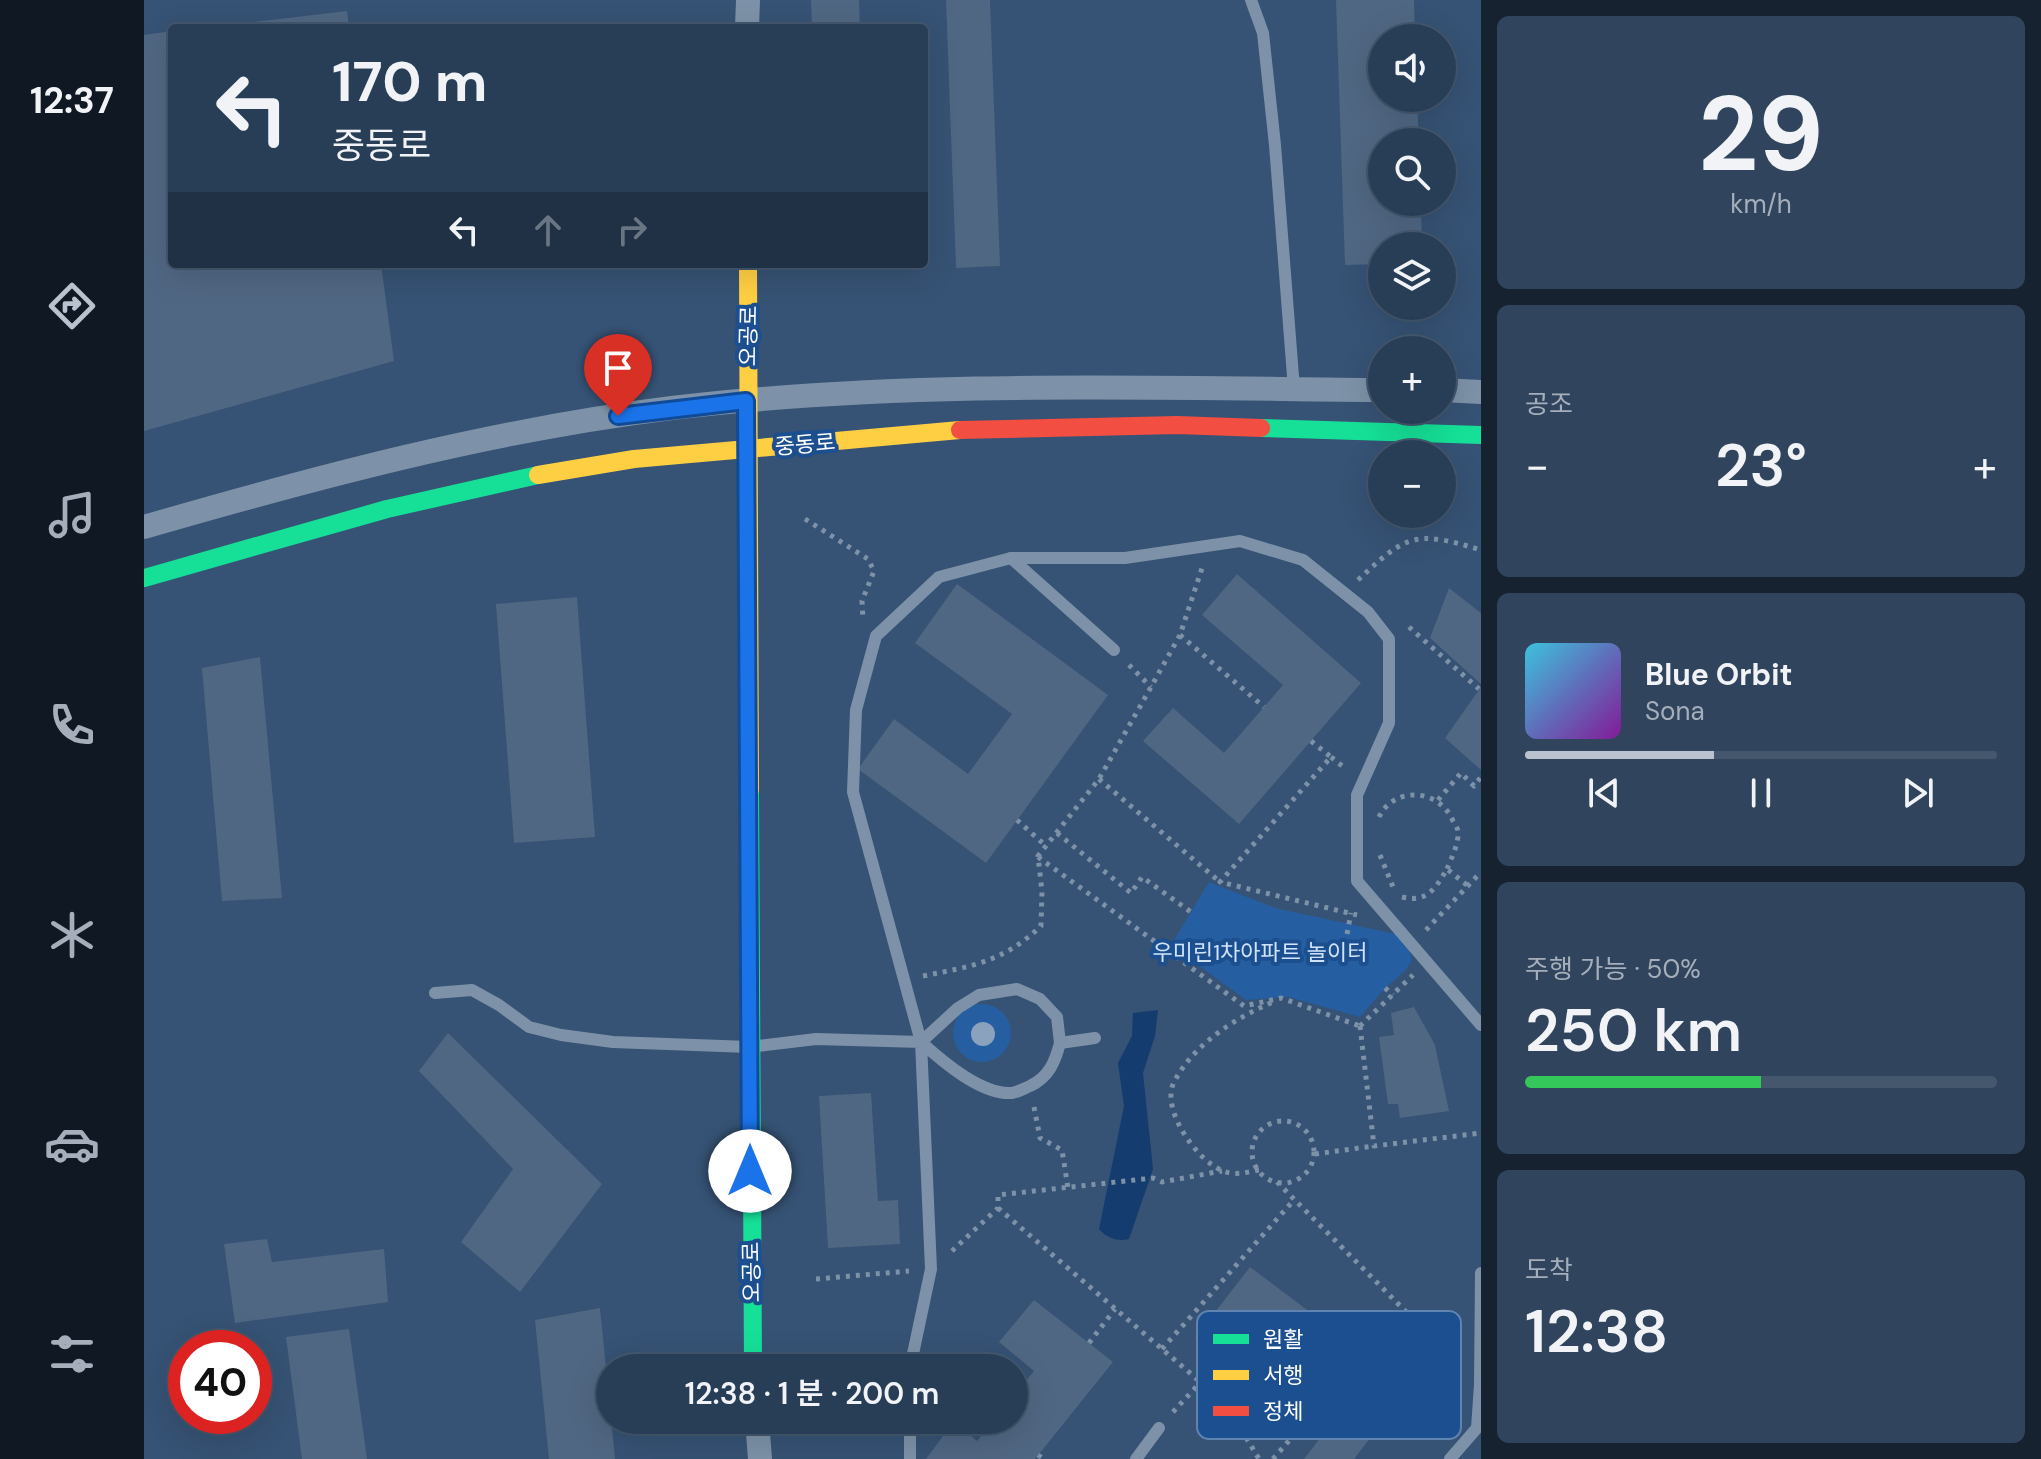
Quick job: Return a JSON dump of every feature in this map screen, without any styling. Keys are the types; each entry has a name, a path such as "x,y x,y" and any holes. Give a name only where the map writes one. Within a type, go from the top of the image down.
{"street":[{"path":"747,24 748,0"},
{"name":"오공로","path":"748,268 746,401 753,1354"},
{"path":"144,527 327,475 534,430 672,408 912,389 1095,386 1368,390"},
{"path":"1456,391 1481,392"},
{"name":"중동로","path":"144,578 362,516 587,465 981,428 1177,425 1481,435"},
{"path":"758,1434 760,1459"}],"lane":[{"path":"1251,0 1263,33 1294,389"},
{"path":"913,1354 931,1269 921,1042 853,792 856,710 876,636 939,577 1011,558 1125,558 1240,541 1303,560 1345,593 1368,612 1389,639 1389,723 1357,795 1357,881 1481,1024"},
{"path":"1011,558 1114,650"},
{"path":"435,993 472,990 529,1027 613,1042 749,1047 816,1039 921,1042 953,1069 989,1088 1013,1093 1040,1082 1055,1064 1060,1043 1057,1017 1040,999 1017,989 979,995 958,1008 921,1042"},
{"path":"1060,1043 1095,1038"},
{"path":"1450,1459 1477,1428 1481,1273"},
{"path":"1136,1459 1159,1428"},
{"path":"910,1434 910,1459"}],"path":[{"path":"805,519 868,559 874,571 862,601 863,623 876,636"},
{"path":"1345,593 1392,549 1414,539 1447,540 1481,550"},
{"path":"903,980 988,961 1022,944 1041,926 1042,892 1038,856 1099,779 1180,635 1209,546"},
{"path":"1407,625 1479,689"},
{"path":"1180,635 1264,707"},
{"path":"1114,650 1151,687"},
{"path":"1220,882 1331,757 1311,741"},
{"path":"1438,800 1461,773 1474,786 1481,777"},
{"path":"1099,779 1220,882 1393,923"},
{"path":"1379,828 1379,814 1394,800 1428,795 1438,800 1451,815 1458,832 1447,869 1433,892 1418,898 1403,899 1392,886 1380,856 1379,842"},
{"path":"1017,820 1046,846"},
{"path":"1057,833 1131,893 1142,877 1191,912"},
{"path":"1038,856 1244,1006 1281,998 1360,1026"},
{"path":"1447,869 1468,886"},
{"path":"1412,945 1481,872"},
{"path":"1347,934 1351,913"},
{"path":"1360,1026 1419,968 1422,957"},
{"path":"1385,988 1393,995"},
{"path":"1222,1171 1195,1151 1181,1128 1171,1107 1173,1084 1194,1055 1220,1032 1248,1012 1281,998"},
{"path":"1360,1026 1374,1146"},
{"path":"1031,1085 1040,1138 1062,1150 1068,1188"},
{"path":"1277,1182 1288,1183 1306,1173 1315,1154 1303,1127 1294,1122 1274,1122 1258,1133 1254,1142 1254,1162 1402,1310"},
{"path":"1315,1154 1481,1133"},
{"path":"816,1279 931,1269 998,1208 998,1195 1153,1178 1162,1182 1222,1171 1235,1174 1259,1170"},
{"path":"1162,1349 1293,1201"},
{"path":"998,1208 1197,1379"},
{"path":"1089,1343 1115,1309"},
{"path":"1461,1367 1480,1385"},
{"path":"1159,1428 1197,1386"},
{"path":"1247,1439 1259,1459"},
{"path":"1273,1459 1291,1439"}],"green space":[{"name":"우미린1차아파트 놀이터","path":"1209,882 1275,908 1405,936 1412,960 1360,1017 1289,997 1246,1000 1171,945"},
{"path":"982,1004 993,1006 1002,1013 1009,1022 1009,1044 1002,1053 993,1060 982,1062 971,1060 962,1053 955,1044 953,1033 955,1022 962,1013 971,1006"}],"shaded area":[{"path":"1158,1010 1155,1036 1143,1073 1153,1169 1129,1239 1116,1240 1099,1229 1124,1106 1118,1063 1132,1036 1133,1013"}],"building":[{"path":"811,0 859,0 860,24 812,24"},
{"path":"946,0 990,0 1000,266 956,268"},
{"path":"1336,0 1414,0 1415,24 1368,24 1368,112 1418,112 1418,128 1368,128 1368,216 1421,216 1422,232 1368,232 1368,264 1345,265"},
{"path":"347,11 349,24 236,24"},
{"path":"168,32 168,268 382,268 394,361 144,431 144,35"},
{"path":"1237,574 1361,683 1239,824 1143,741 1173,708 1224,753 1283,685 1202,615"},
{"path":"957,584 1108,695 986,863 858,769 894,719 968,774 1012,714 915,643"},
{"path":"1449,588 1481,613 1481,684 1430,638"},
{"path":"577,597 595,837 514,843 496,604"},
{"path":"260,657 282,898 222,901 202,668"},
{"path":"1481,687 1481,770 1445,738"},
{"path":"1414,1007 1435,1045 1449,1111 1400,1118 1398,1104 1388,1104 1379,1037 1394,1035 1391,1013"},
{"path":"448,1033 602,1184 520,1292 461,1242 513,1169 419,1071"},
{"path":"871,1093 878,1201 898,1200 900,1244 828,1248 819,1096"},
{"path":"267,1239 272,1262 384,1249 388,1302 235,1323 224,1244"},
{"path":"1250,1267 1308,1311 1216,1311"},
{"path":"1034,1300 1113,1362 1035,1459 926,1459 944,1434 969,1434 977,1441 983,1434 1028,1434 1028,1378 1034,1371 1028,1366 1028,1354 1013,1354 999,1342"},
{"path":"600,1308 605,1354 596,1354 596,1434 613,1434 615,1459 549,1459 535,1320"},
{"path":"349,1329 367,1459 302,1459 286,1337"},
{"path":"1319,1439 1369,1439 1354,1459 1304,1459"}],"traffic: fast":[{"path":"1261,428 1481,435"},
{"path":"144,578 387,509 538,475"},
{"path":"750,790 753,1354"}],"traffic: slow":[{"path":"748,268 750,790"},
{"path":"538,475 634,459 960,430"}],"traffic: jam":[{"path":"960,430 1177,425 1261,428"}],"route":[{"path":"618,416 746,401 750,1171"}]}
